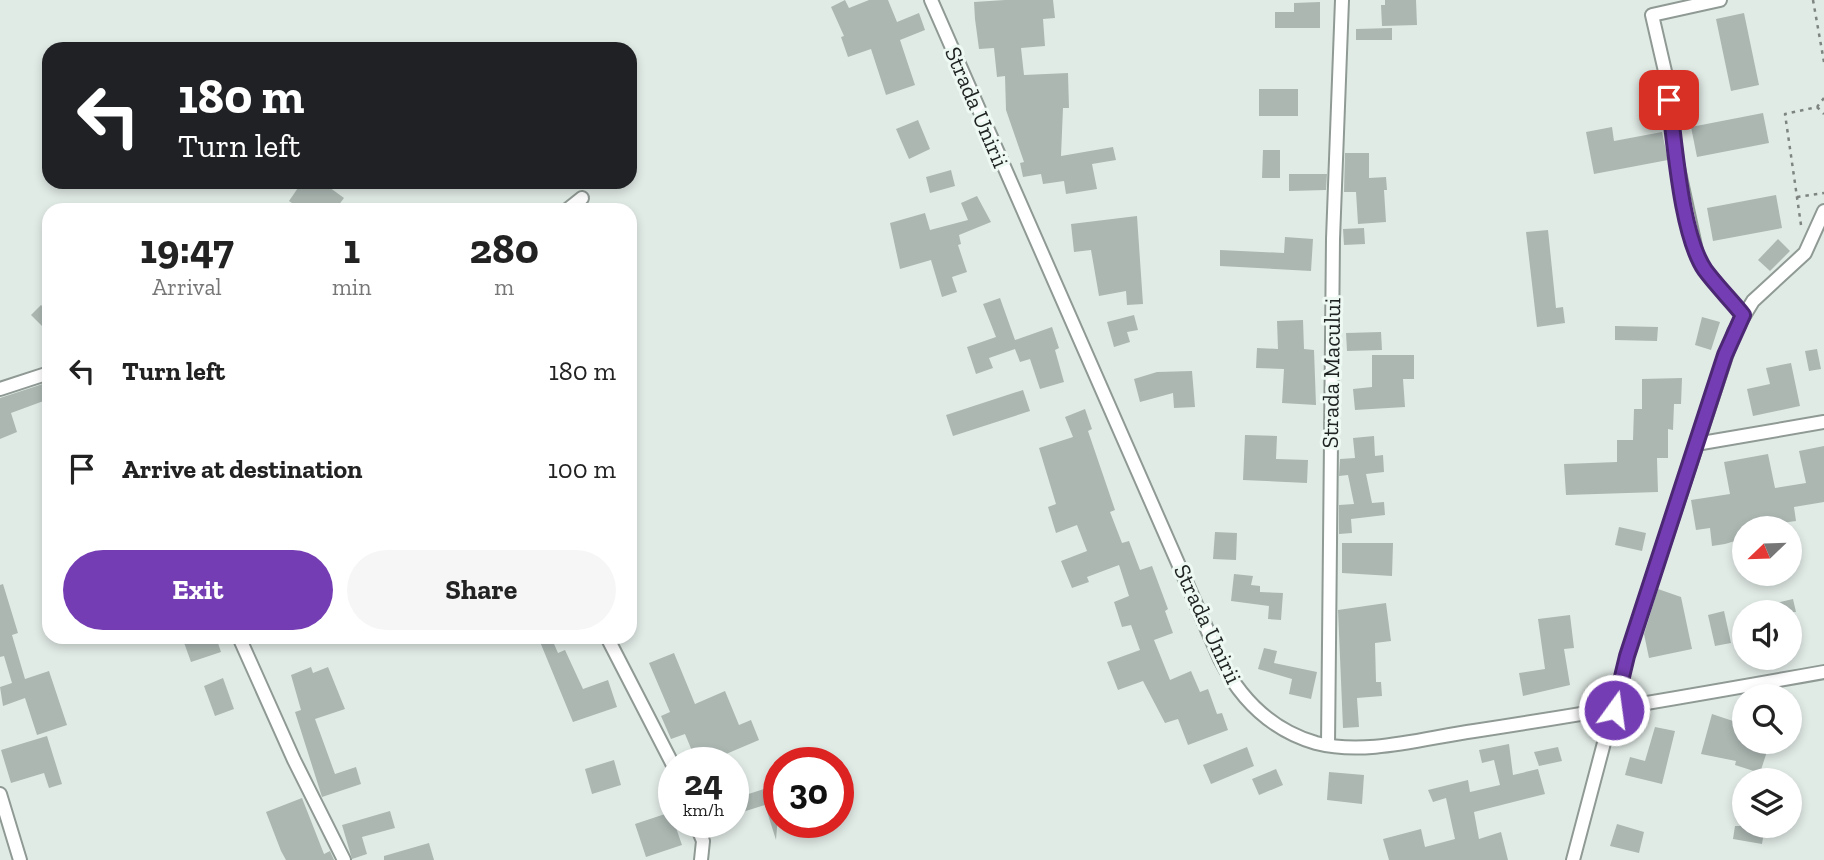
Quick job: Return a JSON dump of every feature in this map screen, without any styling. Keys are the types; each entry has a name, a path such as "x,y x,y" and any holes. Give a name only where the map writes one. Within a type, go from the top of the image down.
{"street":[{"name":"Strada Unirii","path":"931,0 1231,680 1246,700 1279,728 1328,745 1361,748 1614,710 1824,672"},
{"name":"Strada Macului","path":"1328,745 1333,239 1342,0"},
{"path":"1714,1 1652,15 1667,80 1677,163 1689,226 1705,270 1743,315"},
{"path":"576,203 582,198"},
{"path":"1573,860 1627,656 1725,355 1743,315 1752,302 1805,253 1824,211"},
{"path":"0,389 42,375"},
{"path":"1696,444 1824,422"},
{"path":"242,644 294,760 344,860"},
{"path":"611,644 664,747"},
{"path":"0,794 20,860"},
{"path":"701,860 702,838"}],"path":[{"path":"1813,0 1824,62"},
{"path":"1801,225 1785,114 1817,107 1824,98"},
{"path":"1817,107 1824,114"},
{"path":"1797,197 1824,193"}],"building":[{"path":"845,0 849,8 869,0 888,0 897,22 919,13 925,30 900,40 915,85 886,95 871,49 848,57 841,37 844,36 831,7"},
{"path":"1053,0 1055,18 1043,19 1045,46 1021,48 1024,75 1068,73 1069,108 1063,108 1061,156 1113,147 1116,160 1092,164 1097,189 1066,194 1064,181 1043,184 1041,174 1023,177 1020,163 1024,162 1006,110 1005,76 997,77 994,48 979,49 975,19 974,2"},
{"path":"1385,0 1416,0 1417,25 1382,26 1381,5 1385,5"},
{"path":"1320,2 1320,28 1275,28 1275,12 1294,12 1294,3"},
{"path":"1744,13 1759,85 1731,91 1716,19"},
{"path":"1392,28 1392,40 1356,40 1356,29"},
{"path":"1259,89 1298,89 1298,116 1259,116"},
{"path":"1763,113 1769,143 1697,157 1691,127"},
{"path":"918,120 930,149 909,159 896,129"},
{"path":"1612,127 1614,141 1662,132 1668,160 1594,174 1586,132"},
{"path":"1263,150 1280,150 1280,178 1262,178"},
{"path":"1345,153 1369,153 1369,178 1386,177 1386,222 1358,224 1356,192 1344,192"},
{"path":"951,170 955,186 930,193 926,177"},
{"path":"1289,174 1327,174 1326,190 1289,191"},
{"path":"297,189 332,189 344,198 340,203 289,201"},
{"path":"1776,195 1782,228 1713,241 1707,208"},
{"path":"977,196 991,222 959,235 961,244 958,245 967,272 952,277 957,292 942,297 931,260 900,269 890,223 925,213 930,230 968,220 961,203"},
{"path":"1137,216 1143,304 1127,305 1126,291 1099,296 1091,250 1074,252 1071,224"},
{"path":"1364,228 1365,244 1344,245 1343,229"},
{"path":"1548,230 1556,308 1563,307 1565,323 1537,327 1526,232"},
{"path":"1285,237 1313,239 1311,271 1220,266 1220,250 1284,253"},
{"path":"1778,239 1790,251 1770,271 1758,260"},
{"path":"1000,298 1015,340 1052,327 1059,348 1055,350 1064,382 1040,389 1030,359 1020,362 1015,349 989,358 993,368 976,374 967,347 996,337 983,304"},
{"path":"42,306 42,326 31,315"},
{"path":"1134,315 1138,330 1127,332 1130,342 1114,347 1107,322"},
{"path":"1702,317 1720,322 1711,350 1695,345"},
{"path":"1303,320 1304,349 1314,350 1316,405 1282,403 1284,369 1256,368 1257,348 1278,349 1277,321"},
{"path":"1615,326 1658,327 1657,341 1615,340"},
{"path":"1381,332 1382,350 1347,351 1346,333"},
{"path":"1817,349 1821,369 1809,371 1805,351"},
{"path":"1372,355 1414,355 1414,379 1403,379 1405,407 1355,410 1353,389 1372,387"},
{"path":"1791,363 1800,406 1753,416 1747,389 1770,384 1766,368"},
{"path":"1192,371 1195,407 1174,408 1173,393 1140,402 1134,379 1157,372"},
{"path":"1682,378 1681,404 1674,404 1673,430 1668,429 1668,458 1657,458 1658,492 1566,495 1564,464 1617,462 1617,440 1633,440 1634,409 1642,409 1642,379"},
{"path":"42,384 42,402 11,413 17,432 0,439 0,398"},
{"path":"1023,390 1030,411 953,436 946,415"},
{"path":"1085,409 1092,429 1088,431 1115,510 1110,512 1122,543 1129,541 1140,570 1152,566 1168,609 1165,611 1173,633 1154,640 1170,680 1191,671 1200,692 1208,689 1217,714 1222,713 1228,730 1188,745 1178,719 1165,723 1143,681 1118,690 1107,662 1140,650 1131,625 1122,627 1114,602 1129,596 1119,565 1087,577 1089,582 1072,588 1061,561 1087,551 1077,525 1056,533 1048,507 1056,504 1039,448 1073,437 1065,417"},
{"path":"1245,435 1277,436 1276,459 1308,460 1307,483 1243,480"},
{"path":"1374,436 1375,456 1383,455 1384,472 1366,474 1372,503 1384,502 1385,515 1351,519 1352,533 1339,534 1339,505 1354,504 1348,475 1339,476 1340,459 1355,458 1353,438"},
{"path":"1824,446 1824,502 1794,507 1795,516 1732,516 1732,542 1725,544 1712,546 1710,528 1696,530 1691,500 1730,494 1724,462 1768,454 1775,488 1806,483 1799,451"},
{"path":"1619,527 1646,533 1642,551 1615,545"},
{"path":"1215,532 1237,533 1236,560 1213,559"},
{"path":"1342,543 1393,543 1392,576 1342,573"},
{"path":"1234,574 1253,576 1251,585 1260,586 1260,592 1283,593 1281,620 1268,619 1269,606 1231,601"},
{"path":"3,584 18,633 12,635 25,679 49,671 67,725 37,735 25,698 3,706 0,687 12,683 4,656 0,657 0,585"},
{"path":"1658,589 1681,597 1692,649 1649,658 1644,634"},
{"path":"1386,603 1391,641 1375,643 1376,682 1381,682 1382,696 1357,698 1359,727 1343,728 1338,610"},
{"path":"1724,611 1731,643 1715,646 1708,615"},
{"path":"1570,615 1574,648 1564,649 1570,685 1523,696 1519,673 1545,669 1538,619"},
{"path":"185,644 218,644 221,652 191,662"},
{"path":"541,644 554,644 558,653 565,650 583,689 608,680 617,707 573,722"},
{"path":"1264,648 1277,651 1274,663 1317,672 1311,699 1289,694 1292,679 1258,669"},
{"path":"674,653 695,704 725,691 739,725 751,720 759,740 743,747 690,747 685,734 671,739 661,716 670,712 649,663"},
{"path":"311,667 313,673 328,667 345,709 315,719 335,774 356,767 361,784 322,797 295,712 301,710 291,675"},
{"path":"223,678 234,709 215,716 204,686"},
{"path":"1712,714 1732,721 1732,754 1766,754 1762,768 1744,768 1735,765 1736,761 1701,754"},
{"path":"1655,727 1675,731 1662,784 1625,775 1630,757 1645,761"},
{"path":"47,736 62,784 49,788 44,773 11,783 1,750"},
{"path":"1509,744 1513,775 1538,769 1545,794 1474,812 1479,839 1501,832 1508,860 1389,860 1383,839 1421,829 1425,847 1455,839 1446,798 1433,802 1428,790 1468,780 1470,792 1500,785 1494,760 1482,763 1479,750"},
{"path":"1247,747 1254,766 1211,784 1203,765"},
{"path":"1558,747 1562,761 1539,766 1534,752"},
{"path":"614,760 621,785 592,794 585,769"},
{"path":"1276,769 1283,785 1259,795 1252,779"},
{"path":"1329,772 1364,775 1362,804 1327,800"},
{"path":"763,789 763,806 749,810 749,794"},
{"path":"302,798 324,854 330,851 334,860 286,860 281,851 266,812"},
{"path":"390,811 395,828 362,837 367,854 352,859 342,825"},
{"path":"658,816 658,838 680,838 682,845 646,857 635,824"},
{"path":"1617,824 1644,832 1639,853 1610,846"},
{"path":"1733,838 1763,838 1762,844"},
{"path":"429,843 434,860 384,860 384,856"}],"route":[{"path":"1614,710 1627,656 1725,355 1743,315 1705,270 1697,255 1677,163 1669,100"}]}
